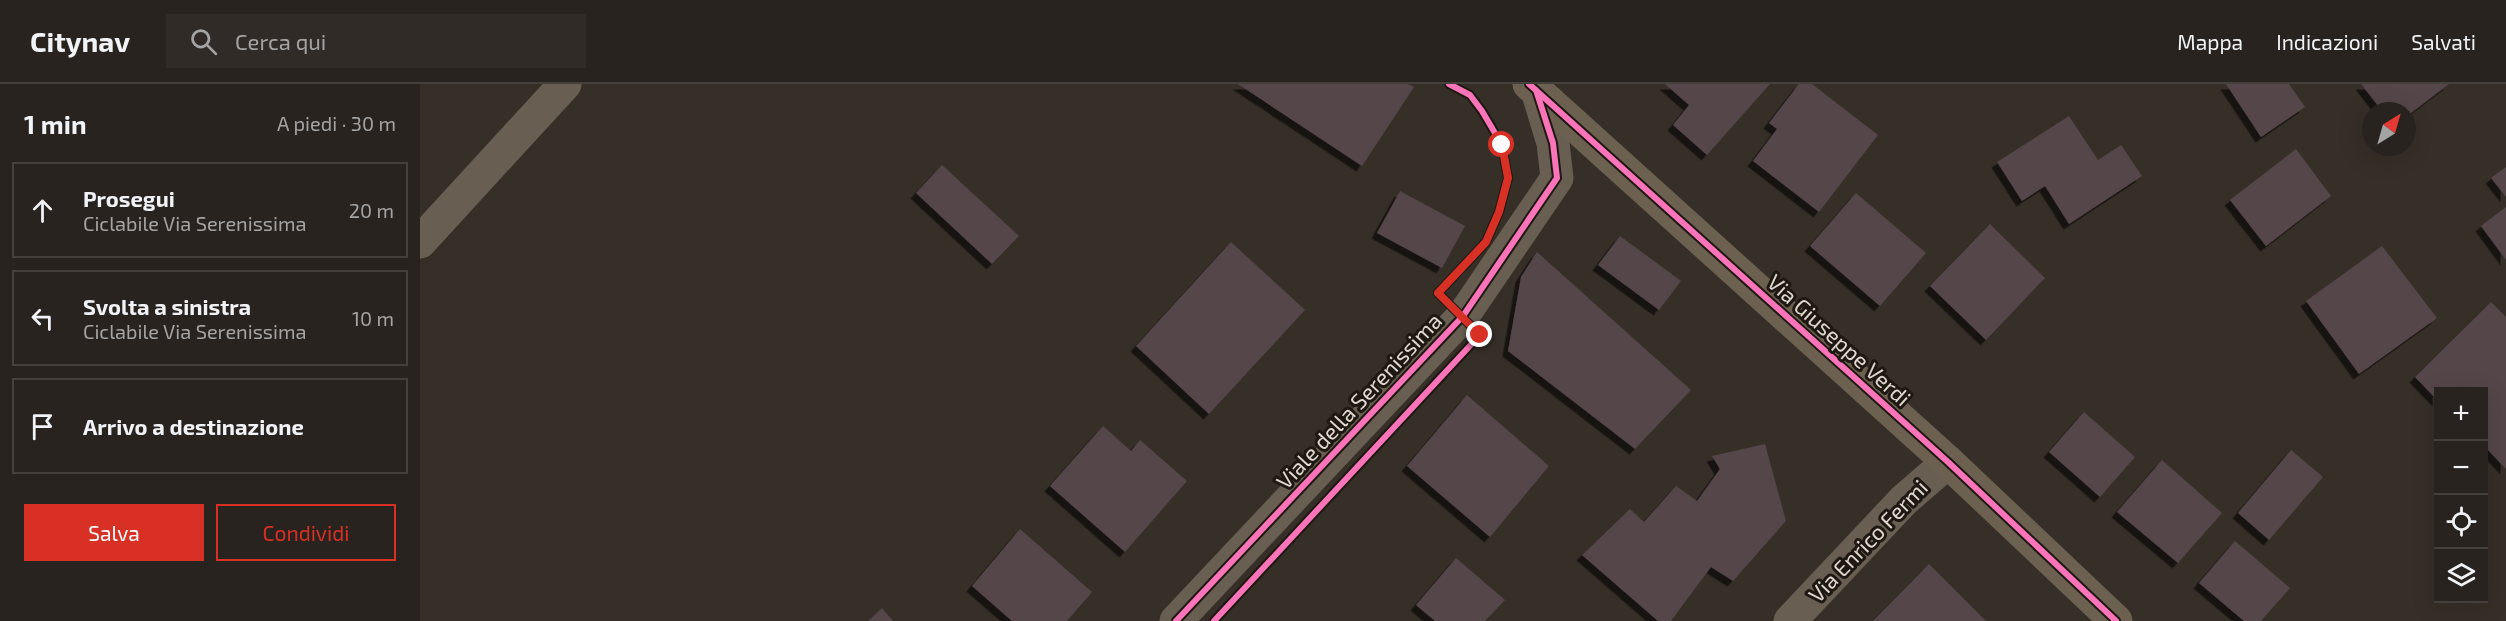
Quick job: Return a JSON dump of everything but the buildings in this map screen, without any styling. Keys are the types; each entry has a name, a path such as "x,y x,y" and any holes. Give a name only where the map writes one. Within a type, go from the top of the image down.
{"street":[{"path":"420,242 564,84"},
{"name":"Via Giuseppe Verdi","path":"1534,85 1581,132 1948,462 2116,621"},
{"name":"Viale della Serenissima","path":"1176,621 1463,316 1557,178 1553,143 1534,85"},
{"name":"Via Enrico Fermi","path":"1790,621 1904,501 1948,462"}],"cycle path":[{"path":"1214,621 1480,335 1438,293 1486,242 1499,212 1508,178 1502,145 1482,111 1470,95 1449,84"},
{"path":"1529,84 1948,462 2116,621"},
{"path":"1176,621 1463,316 1557,178 1553,143 1536,90"}],"route":[{"path":"1480,335 1438,293 1486,242 1499,212 1508,178 1502,145"}]}
